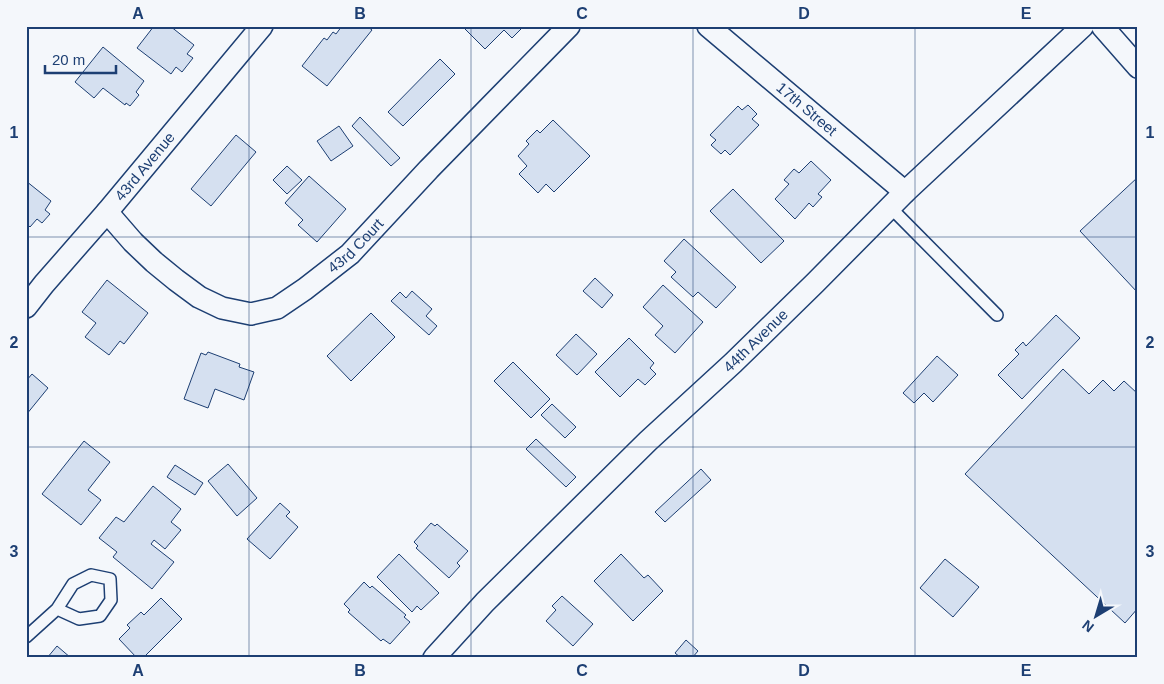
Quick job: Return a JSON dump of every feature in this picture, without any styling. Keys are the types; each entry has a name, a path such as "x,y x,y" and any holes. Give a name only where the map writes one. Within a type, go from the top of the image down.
{"street":[{"name":"43rd Avenue","path":"26,307 262,26"},
{"name":"43rd Court","path":"106,212 154,262 199,297 222,308 250,314 277,308 305,290 350,254 569,26"},
{"name":"17th Street","path":"708,26 898,200"},
{"name":"44th Avenue","path":"434,658 485,602 641,448 733,363 898,200 1083,26"},
{"path":"1102,26 1138,67"}],"lane":[{"path":"898,200 997,315"},
{"path":"26,637 57,609 73,584 91,575 110,579 111,600 100,616 79,619 57,609"}],"building":[{"path":"154,26 170,26 194,45 187,54 193,58 182,72 176,67 171,74 137,48"},
{"path":"342,26 367,26 372,30 327,86 302,66 324,38 327,40 333,32 336,34"},
{"path":"462,26 524,26 512,38 504,30 485,49"},
{"path":"103,47 144,81 136,92 139,95 130,106 126,103 125,105 103,88 94,98 75,82"},
{"path":"440,59 455,74 403,126 388,112"},
{"path":"748,105 757,114 752,119 759,125 730,155 725,150 721,154 711,145 716,140 710,135 738,106 742,110"},
{"path":"360,117 400,158 391,166 352,126"},
{"path":"553,120 590,156 554,192 546,184 538,193 519,174 527,166 518,156 529,144 526,141 537,130 540,133"},
{"path":"339,126 353,146 331,161 317,141"},
{"path":"236,135 256,152 211,206 191,189"},
{"path":"811,161 831,180 818,194 822,197 813,207 809,203 795,219 775,199 789,184 784,180 794,169 799,173"},
{"path":"287,166 302,180 287,194 273,180"},
{"path":"309,176 346,209 317,242 298,225 303,220 285,203"},
{"path":"1138,177 1138,293 1080,231"},
{"path":"26,181 51,201 45,210 50,214 42,223 37,219 30,227 26,223"},
{"path":"733,189 784,241 761,263 710,211"},
{"path":"684,239 736,287 716,308 698,292 693,297 671,277 676,272 664,261"},
{"path":"595,278 613,295 602,308 583,291"},
{"path":"107,280 148,313 124,344 120,341 109,355 85,337 96,323 82,312"},
{"path":"663,285 703,322 675,353 655,335 663,326 643,307"},
{"path":"412,291 432,309 426,316 437,326 429,335 391,301 400,292 406,298"},
{"path":"371,313 395,337 351,381 327,356"},
{"path":"1056,315 1080,338 1022,399 998,375 1019,354 1015,350 1023,342 1026,346"},
{"path":"576,334 597,354 577,375 556,355"},
{"path":"629,338 654,363 650,368 656,374 645,385 638,379 620,397 595,372"},
{"path":"208,352 240,364 239,367 254,372 244,400 215,389 208,408 184,399 201,353 206,355"},
{"path":"937,356 958,375 933,402 924,393 914,403 903,393"},
{"path":"513,362 550,399 531,418 494,381"},
{"path":"1063,369 1089,394 1103,380 1114,391 1124,381 1138,394 1138,608 1125,623 965,474"},
{"path":"32,374 48,388 26,415 26,381"},
{"path":"552,404 576,427 565,438 541,415"},
{"path":"536,439 576,477 566,487 526,449"},
{"path":"84,441 110,462 88,490 101,500 81,525 42,494"},
{"path":"228,464 257,498 237,516 208,481"},
{"path":"175,465 203,483 195,495 167,477"},
{"path":"701,469 711,480 665,522 655,512"},
{"path":"153,486 181,509 171,522 181,530 165,549 154,540 151,544 174,562 152,589 113,557 117,552 99,538 116,517 124,522"},
{"path":"280,503 290,512 286,516 298,527 270,559 247,539"},
{"path":"431,523 435,526 437,524 468,551 457,563 460,566 449,578 416,548 418,546 414,542"},
{"path":"399,554 439,593 421,610 417,606 412,612 377,577"},
{"path":"621,554 644,578 648,575 663,591 633,621 594,581"},
{"path":"945,559 979,587 953,617 920,588"},
{"path":"364,582 370,588 372,586 406,615 404,617 410,622 390,644 383,639 381,641 348,612 350,610 344,604"},
{"path":"562,596 593,624 573,646 546,621 556,610 552,606"},
{"path":"161,598 182,619 143,658 137,658 119,639 130,628 127,625 141,612 144,615"},
{"path":"686,640 698,651 692,658 681,658 675,653"},
{"path":"57,646 71,658 47,658"}]}
